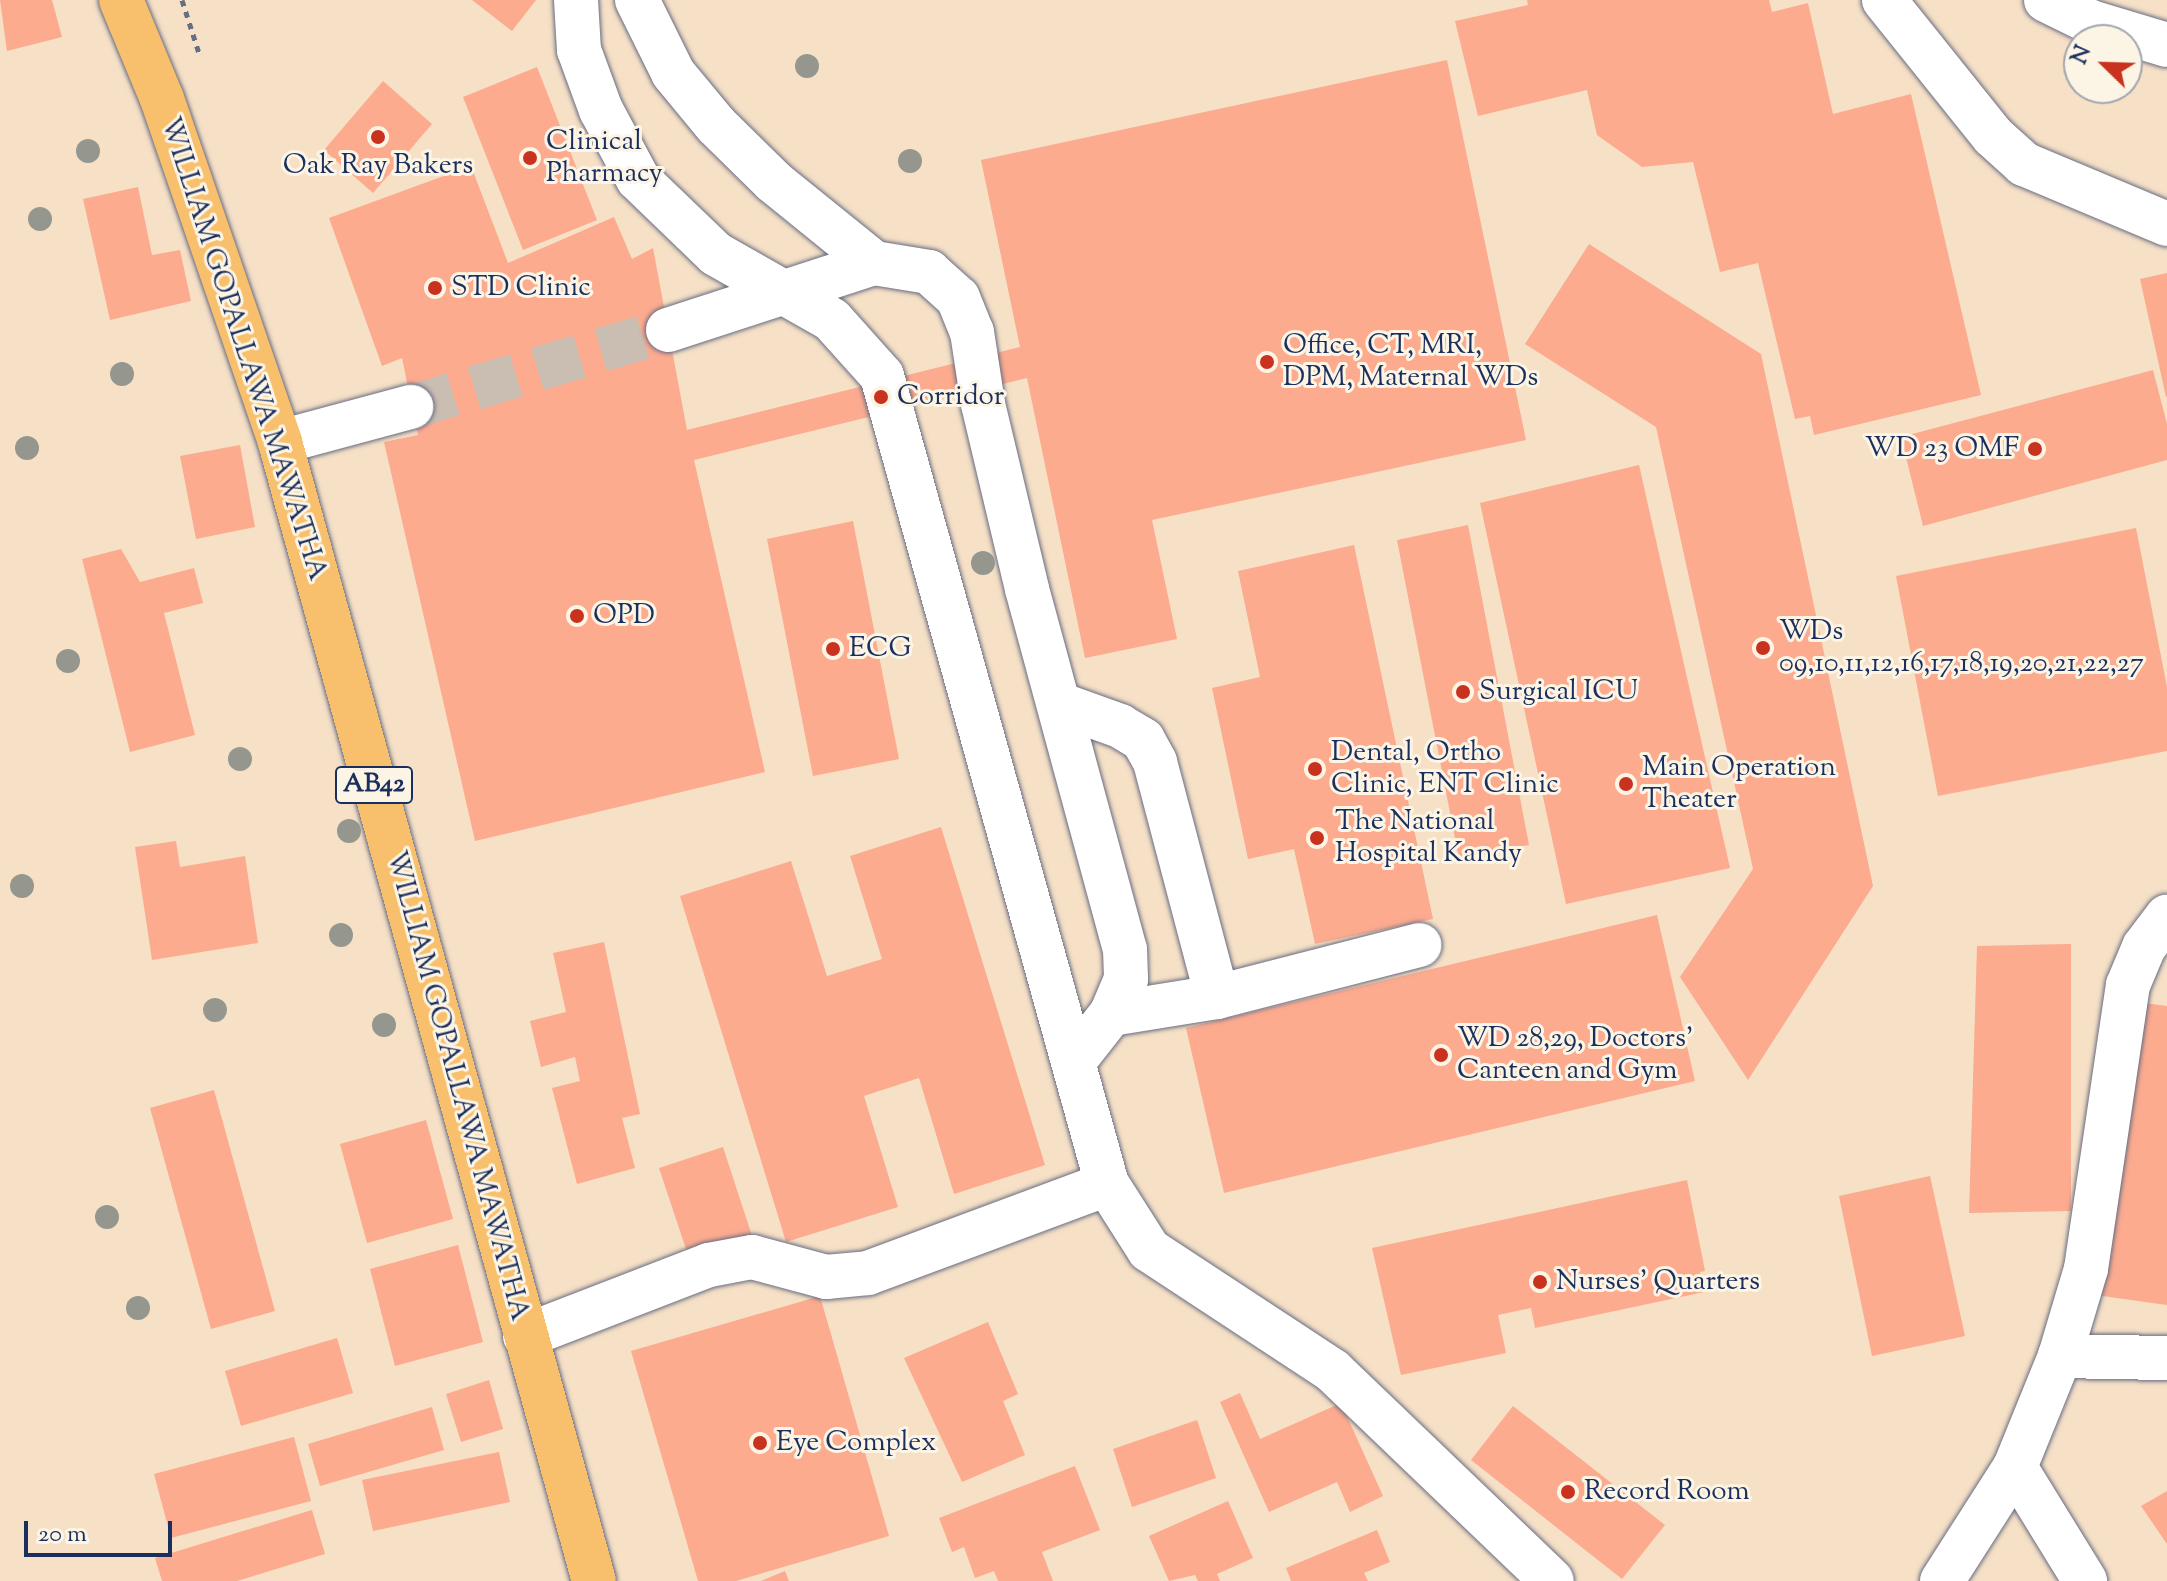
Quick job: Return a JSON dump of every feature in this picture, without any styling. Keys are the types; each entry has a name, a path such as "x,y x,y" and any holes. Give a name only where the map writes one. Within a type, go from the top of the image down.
{"main road":[{"name":"WILLIAM GOPALLAWA MAWATHA","path":"121,0 162,99 280,442 594,1581"}],"street":[{"path":"576,0 579,50 601,110 638,179 716,254 832,320 882,376 1107,1184 1149,1250 1333,1371 1552,1581"},
{"path":"637,0 673,73 716,125 774,182 874,263"},
{"path":"1884,0 1993,136 2024,164 2167,224"},
{"path":"2046,0 2091,22 2167,45"},
{"path":"668,330 780,290 874,263 929,272 958,298 972,332 983,404 1125,949 1126,979 1111,1014 1074,1061"},
{"path":"280,442 411,407"},
{"path":"1059,704 1120,726 1143,740 1155,762 1217,997"},
{"path":"1942,1581 2015,1467 2060,1356 2086,1269 2128,985 2144,947 2167,917"},
{"path":"1111,1014 1217,997 1419,945"},
{"path":"525,1336 709,1265 752,1257 826,1277 868,1273 1107,1184"},
{"path":"2060,1356 2167,1358"},
{"path":"2015,1467 2085,1581"}],"building":[{"path":"0,0 52,0 62,37 7,51"},
{"path":"472,0 536,0 512,31"},
{"path":"1527,0 1769,0 1772,12 1808,3 1833,114 1911,94 1981,395 1814,435 1810,416 1795,419 1758,263 1720,272 1693,162 1642,167 1597,135 1587,90 1478,116 1455,21 1528,5"},
{"path":"1447,60 1526,440 1152,520 1177,639 1085,658 1027,378 694,460 765,772 475,841 384,442 418,435 402,358 382,366 329,218 471,166 508,263 614,217 632,259 653,248 687,430 1020,347 981,160"},
{"name":"Clinical Pharmacy","path":"537,67 597,220 523,250 463,97"},
{"name":"Oak Ray Bakers","path":"383,81 432,124 373,193 324,150"},
{"path":"138,187 152,255 180,250 191,301 110,320 83,199"},
{"name":"WDs 09,10,11,12,16,17,18,19,20,21,22,27","path":"1589,244 1761,354 1873,886 1748,1080 1680,977 1753,869 1656,427 1525,344"},
{"path":"2167,273 2167,396 2166,397 2140,279"},
{"name":"WD 23 OMF","path":"2153,370 2167,424 2167,460 1923,526 1901,437"},
{"path":"240,445 255,527 196,539 180,456"},
{"path":"1639,465 1730,868 1566,904 1480,503"},
{"name":"ECG","path":"853,521 899,759 813,776 767,539"},
{"name":"Surgical ICU","path":"1468,525 1529,845 1459,859 1397,540"},
{"path":"2136,528 2167,687 2167,751 1938,796 1896,576"},
{"name":"Dental, Ortho Clinic, ENT Clinic","path":"1354,545 1433,919 1315,944 1294,849 1248,859 1212,688 1260,677 1238,571"},
{"path":"121,549 140,582 194,568 203,603 164,613 195,735 130,752 82,559"},
{"path":"941,827 1045,1165 954,1194 919,1078 864,1096 898,1207 786,1242 680,896 791,861 827,976 882,959 850,856"},
{"path":"176,841 180,867 245,856 258,943 152,960 135,847"},
{"name":"WD 28,29, Doctors' Canteen and Gym","path":"1657,915 1695,1081 1224,1193 1186,1028"},
{"path":"604,942 640,1114 622,1118 635,1168 577,1184 552,1088 580,1081 575,1057 541,1067 530,1021 566,1012 553,953"},
{"path":"2071,944 2071,1211 1969,1213 1977,946"},
{"path":"2129,1001 2167,1006 2167,1305 2088,1294"},
{"path":"214,1090 275,1311 211,1329 150,1108"},
{"path":"426,1120 453,1219 367,1243 340,1144"},
{"path":"723,1147 754,1242 691,1264 659,1168"},
{"path":"1930,1176 1965,1336 1872,1356 1839,1196"},
{"name":"Nurses' Quarters","path":"1687,1180 1705,1271 1700,1272 1704,1292 1535,1328 1531,1308 1498,1315 1506,1353 1401,1375 1372,1248"},
{"path":"458,1245 483,1342 395,1366 370,1269"},
{"name":"Eye Complex","path":"820,1296 889,1536 736,1581 698,1581 631,1351"},
{"path":"988,1322 1018,1394 1003,1401 1025,1455 962,1482 904,1358"},
{"path":"337,1338 353,1393 241,1426 225,1371"},
{"path":"489,1380 503,1429 461,1442 446,1394"},
{"path":"1240,1393 1260,1439 1341,1403 1383,1496 1350,1512 1337,1482 1269,1512 1220,1402"},
{"name":"Record Room","path":"1513,1406 1665,1525 1622,1579 1471,1460"},
{"path":"432,1407 444,1450 320,1486 308,1444"},
{"path":"1197,1420 1216,1478 1132,1507 1113,1449"},
{"path":"294,1437 311,1501 171,1538 154,1474"},
{"path":"499,1452 510,1502 373,1531 362,1480"},
{"path":"1075,1466 1100,1530 1042,1552 1053,1581 998,1581 994,1571 975,1578 964,1547 952,1552 939,1518"},
{"path":"2167,1491 2167,1544 2141,1506"},
{"path":"1228,1501 1253,1558 1217,1574 1220,1581 1198,1581 1195,1575 1169,1581 1149,1536"},
{"path":"312,1510 325,1554 237,1581 162,1581 155,1558"},
{"path":"1377,1530 1390,1562 1364,1573 1368,1581 1291,1581 1286,1568"},
{"path":"785,1571 789,1581 761,1581"}],"tunnel":[{"path":"411,407 668,330"}],"place":[{"name":"Oak Ray Bakers","path":"378,137"},
{"name":"Clinical Pharmacy","path":"530,158"},
{"name":"STD Clinic","path":"435,288"},
{"name":"Office, CT, MRI, DPM, Maternal WDs","path":"1267,362"},
{"name":"Corridor","path":"881,397"},
{"name":"WD 23 OMF","path":"2035,449"},
{"name":"OPD","path":"577,616"},
{"name":"WDs 09,10,11,12,16,17,18,19,20,21,22,27","path":"1763,648"},
{"name":"ECG","path":"833,649"},
{"name":"Surgical ICU","path":"1463,692"},
{"name":"Dental, Ortho Clinic, ENT Clinic","path":"1315,769"},
{"name":"Main Operation Theater","path":"1626,784"},
{"name":"The National Hospital Kandy","path":"1317,838"},
{"name":"WD 28,29, Doctors' Canteen and Gym","path":"1441,1055"},
{"name":"Nurses' Quarters","path":"1540,1282"},
{"name":"Eye Complex","path":"760,1443"},
{"name":"Record Room","path":"1568,1492"}]}
